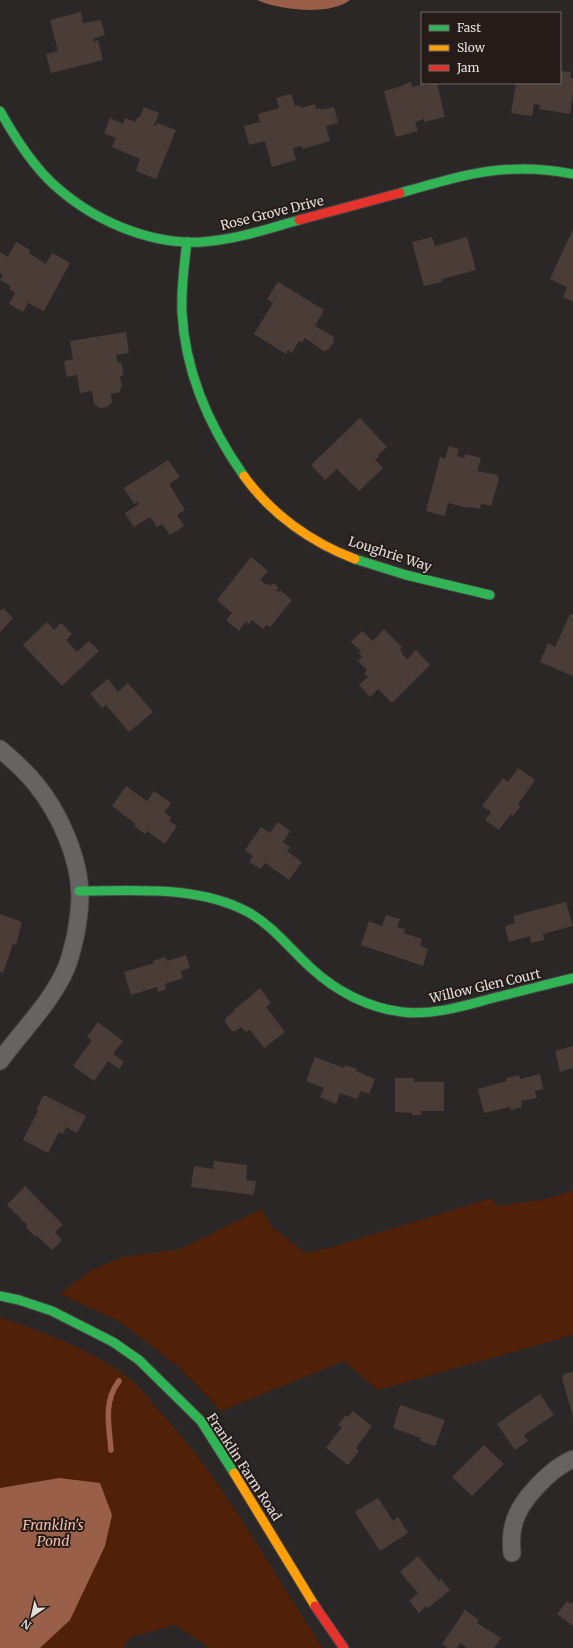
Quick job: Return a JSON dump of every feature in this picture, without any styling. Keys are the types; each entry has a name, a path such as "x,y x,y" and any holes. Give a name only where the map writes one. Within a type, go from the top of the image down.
{"street":[{"name":"Rose Grove Drive","path":"0,111 10,129 36,166 52,183 73,200 93,213 118,225 166,240 187,242 215,241 234,238 468,174 498,169 546,169 573,174"},
{"name":"Loughrie Way","path":"187,242 182,303 186,346 190,367 208,418 234,462 251,484 282,517 302,531 341,553 389,571 490,595"},
{"path":"0,749 35,783 52,807 66,835 75,863 79,891 78,922 73,949 65,972 52,995 12,1044 0,1062"},
{"name":"Willow Glen Court","path":"79,891 185,892 212,897 237,907 261,920 282,936 312,968 332,985 356,998 378,1007 402,1012 436,1011 573,978"},
{"name":"Franklin Farm Road","path":"0,1296 19,1300 52,1311 113,1342 139,1360 201,1421 231,1467 320,1613 344,1648"},
{"path":"512,1554 511,1539 514,1522 521,1506 550,1474 573,1459"}],"shaded area":[{"path":"573,1191 573,1335 378,1390 344,1361 221,1411 179,1367 119,1321 60,1294 90,1271 123,1257 181,1249 261,1209 272,1227 305,1253 329,1248 492,1198 497,1206 542,1200"},
{"path":"0,1317 51,1336 84,1351 116,1369 139,1388 206,1468 227,1498 323,1648 210,1648 175,1625 131,1637 123,1648 40,1648 70,1620 59,1478 0,1488"}],"water":[{"path":"257,0 350,0 341,5 330,8 304,10 266,4"},
{"name":"Franklin's Pond","path":"59,1478 100,1483 112,1515 105,1546 70,1620 40,1648 0,1648 0,1488"}],"building":[{"path":"81,12 83,23 101,20 105,35 93,39 94,42 98,40 103,60 51,73 46,54 58,51 50,20"},
{"path":"561,71 571,72 570,78 573,78 573,93 570,114 539,109 540,105 534,104 532,116 511,113 516,84 561,84"},
{"path":"411,82 412,87 424,84 425,86 437,84 445,117 424,122 424,119 415,122 418,131 396,137 384,91"},
{"path":"291,94 295,106 300,105 301,108 315,104 316,109 320,108 321,110 334,107 338,123 326,126 330,141 303,149 301,146 293,148 296,160 272,167 265,141 249,145 244,126 260,122 258,114 279,108 276,98"},
{"path":"144,107 159,113 154,125 156,126 157,123 176,130 156,179 136,171 140,159 112,147 116,138 104,133 110,118 123,124 125,118 135,122 137,118 139,118"},
{"path":"573,229 573,302 563,297 567,287 550,279"},
{"path":"432,237 435,246 467,237 476,270 442,279 442,282 424,286 412,242"},
{"path":"16,242 30,250 29,253 46,264 52,253 70,263 44,311 28,303 23,312 9,304 15,293 9,289 11,286 0,280 3,275 0,274 0,252 8,257"},
{"path":"278,282 324,310 315,326 333,336 334,342 329,349 324,351 305,338 302,343 299,341 292,353 288,350 286,354 254,334 273,303 267,299"},
{"path":"126,332 129,353 116,355 118,363 121,362 124,375 120,376 122,387 120,388 120,392 111,394 112,402 107,407 100,408 94,404 92,391 80,393 77,375 67,377 64,361 73,359 70,341"},
{"path":"360,418 387,447 375,460 383,468 359,491 337,469 325,480 311,465"},
{"path":"449,446 459,449 457,456 464,458 465,454 481,458 477,471 497,475 499,479 491,506 481,504 480,509 468,508 448,503 445,516 426,511 440,457 445,459"},
{"path":"168,460 180,477 169,484 185,510 177,515 184,526 170,535 162,524 157,527 150,517 134,527 125,513 139,504 138,502 134,504 124,488"},
{"path":"251,557 268,571 260,580 270,586 273,583 278,587 276,590 279,592 280,590 292,600 270,627 267,625 263,629 252,620 249,624 246,621 239,631 226,620 232,613 217,600"},
{"path":"3,608 13,618 0,632 0,611"},
{"path":"570,614 573,615 573,676 540,662 548,643 555,647"},
{"path":"47,622 54,630 61,623 72,634 66,640 77,652 89,641 99,651 62,686 23,645"},
{"path":"384,629 402,647 400,649 402,652 401,653 407,659 416,650 430,665 392,703 378,689 370,697 359,685 368,677 364,673 367,670 358,661 362,657 359,653 361,651 351,642 362,631 373,641"},
{"path":"108,679 118,692 128,683 153,712 129,732 106,705 102,708 90,694"},
{"path":"518,768 535,780 518,804 521,806 513,816 511,814 499,830 485,820 491,812 482,806 503,778 508,782"},
{"path":"126,786 147,801 154,791 171,803 164,812 171,817 169,821 177,826 165,844 147,831 145,834 134,826 136,824 112,806"},
{"path":"278,822 290,831 283,842 290,847 287,851 302,862 289,880 265,863 261,869 249,862 253,856 245,850 261,827 270,833"},
{"path":"566,902 573,926 543,934 544,940 531,943 530,936 509,942 505,926 515,923 513,916"},
{"path":"0,914 22,922 16,945 13,944 3,973 0,972"},
{"path":"386,915 400,919 397,927 405,929 404,933 422,939 420,946 428,949 423,966 361,945 369,921 382,926"},
{"path":"186,955 190,968 181,971 183,978 165,984 166,989 158,992 157,987 131,995 124,972 154,963 153,961 166,957 167,961"},
{"path":"260,988 271,1003 266,1007 285,1032 264,1048 250,1030 246,1032 241,1027 235,1031 232,1031 225,1022 226,1018 234,1010"},
{"path":"98,1022 123,1041 113,1054 124,1062 119,1069 108,1061 94,1081 73,1066 92,1040 87,1037"},
{"path":"573,1046 573,1068 560,1072 555,1051"},
{"path":"315,1057 344,1068 345,1065 357,1069 356,1071 375,1079 369,1094 361,1091 357,1099 340,1093 336,1104 320,1097 324,1088 306,1081"},
{"path":"540,1074 543,1089 535,1091 537,1098 521,1101 522,1107 511,1110 510,1107 484,1113 478,1089 507,1081 506,1078 519,1075 520,1079"},
{"path":"395,1078 414,1078 414,1082 444,1082 444,1111 421,1111 421,1115 395,1112"},
{"path":"44,1095 86,1116 77,1133 66,1127 63,1134 59,1132 48,1153 23,1140 38,1111 36,1110"},
{"path":"214,1161 247,1165 246,1180 256,1181 254,1195 191,1187 194,1166 213,1169"},
{"path":"25,1186 63,1225 55,1232 62,1240 52,1250 36,1235 35,1237 26,1227 27,1225 7,1205"},
{"path":"573,1372 573,1417 562,1378 564,1374"},
{"path":"540,1394 554,1415 524,1435 528,1441 515,1450 497,1424"},
{"path":"400,1405 445,1420 435,1446 420,1441 421,1438 393,1428"},
{"path":"353,1411 372,1426 356,1448 359,1451 348,1465 326,1448 342,1427 338,1425 346,1415 348,1417"},
{"path":"484,1445 504,1464 472,1496 452,1477"},
{"path":"378,1498 393,1521 398,1517 408,1533 380,1551 355,1512"},
{"path":"418,1556 439,1581 441,1579 450,1590 428,1608 426,1606 419,1613 409,1601 418,1593 400,1572"},
{"path":"567,1601 571,1604 573,1602 573,1626 557,1614"},
{"path":"465,1610 479,1620 477,1623 501,1638 494,1648 467,1648 460,1643 457,1648 448,1648 442,1644"}],"waterway":[{"path":"111,1450 108,1423 109,1405 114,1389 119,1381"}],"traffic: fast":[{"path":"0,111 23,148 36,166 51,182 83,207 121,227 161,239 182,242 202,242 239,237 299,220"},
{"path":"400,193 485,172 527,169 549,170 573,174"},
{"path":"187,242 183,277 182,312 188,356 194,378 210,419 220,439 244,476"},
{"path":"355,559 406,575 490,595"},
{"path":"79,891 165,891 187,893 228,903 248,912 265,924 311,968 331,984 353,997 377,1007 389,1010 414,1013 438,1011 573,978"},
{"path":"0,1296 19,1300 52,1311 113,1342 139,1360 201,1421 234,1473"}],"traffic: slow":[{"path":"244,476 267,503 294,526 323,545 355,559"},
{"path":"234,1473 315,1606"}],"traffic: jam":[{"path":"299,220 400,193"},
{"path":"315,1606 344,1648"}]}
